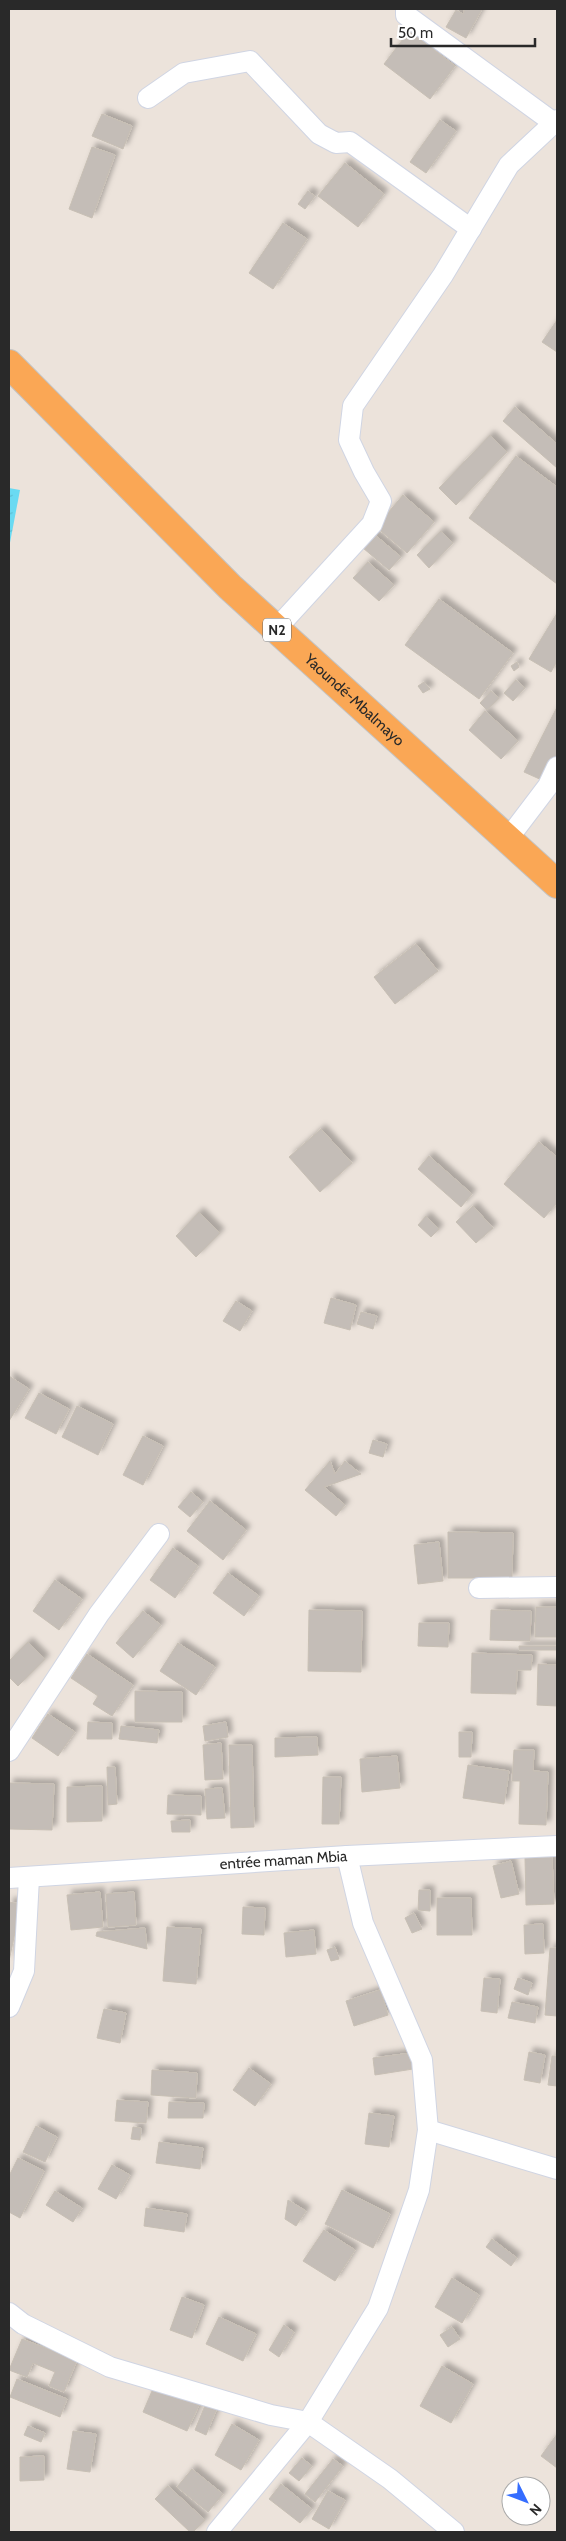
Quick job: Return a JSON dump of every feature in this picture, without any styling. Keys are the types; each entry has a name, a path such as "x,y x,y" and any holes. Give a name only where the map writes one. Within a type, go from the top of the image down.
{"highway":[{"name":"Yaoundé-Mbalmayo","path":"9,364 230,587 557,884"}],"street":[{"path":"276,629 372,524 382,501 364,472 349,440 353,406 443,274 509,165 556,122 406,15 406,9"},
{"path":"148,98 184,73 250,61 319,134 336,143 350,142 471,229"},
{"path":"507,840 548,786 557,767"},
{"path":"9,1751 99,1614 159,1534"},
{"path":"479,1588 557,1587"},
{"name":"entrée maman Mbia","path":"9,1878 347,1856 557,1846"},
{"path":"217,2532 259,2485 308,2422 378,2308 419,2190 428,2130 422,2060 363,1923 347,1856"},
{"path":"9,2007 24,1971 29,1878"},
{"path":"428,2130 557,2169"},
{"path":"9,2313 24,2324 110,2367 271,2415 308,2422 390,2479 454,2532"}],"water":[{"path":"9,488 20,490 9,548"}],"building":[{"path":"465,9 482,9 466,38 446,27 456,10 463,14"},
{"path":"409,31 455,66 430,99 384,64"},
{"path":"102,114 132,126 123,149 92,136"},
{"path":"440,120 456,131 426,173 410,162"},
{"path":"92,147 115,155 92,218 69,209"},
{"path":"345,163 384,194 358,227 318,196"},
{"path":"308,191 315,196 305,209 298,204"},
{"path":"283,223 307,239 273,289 249,273"},
{"path":"557,320 557,352 542,342"},
{"path":"515,407 557,444 557,468 503,421"},
{"path":"490,435 507,452 456,505 439,488"},
{"path":"516,456 557,487 557,584 469,518"},
{"path":"403,495 434,522 407,553 376,527"},
{"path":"441,531 453,543 429,568 417,555"},
{"path":"374,534 401,557 389,570 363,548"},
{"path":"368,562 394,585 379,601 353,578"},
{"path":"439,599 513,653 479,699 405,645"},
{"path":"557,613 557,661 551,672 529,659"},
{"path":"517,662 519,667 514,671 511,666"},
{"path":"516,680 525,688 513,701 504,693"},
{"path":"424,682 430,689 423,693 418,686"},
{"path":"491,691 499,698 487,710 480,703"},
{"path":"557,707 557,755 544,781 524,772"},
{"path":"485,711 518,741 501,759 469,730"},
{"path":"416,944 438,971 395,1004 374,977"},
{"path":"321,1129 352,1163 320,1192 289,1157"},
{"path":"539,1142 557,1157 557,1203 544,1218 504,1184"},
{"path":"429,1156 472,1194 461,1207 418,1169"},
{"path":"473,1206 493,1228 476,1243 456,1222"},
{"path":"199,1212 220,1233 196,1257 176,1236"},
{"path":"426,1216 439,1229 431,1237 418,1225"},
{"path":"331,1298 356,1305 350,1330 324,1323"},
{"path":"236,1301 252,1311 240,1331 223,1321"},
{"path":"361,1312 377,1316 373,1329 357,1324"},
{"path":"9,1376 29,1389 9,1421"},
{"path":"39,1393 69,1409 56,1434 25,1418"},
{"path":"77,1406 113,1424 98,1455 62,1437"},
{"path":"143,1436 163,1446 143,1485 123,1475"},
{"path":"373,1440 387,1444 383,1457 369,1453"},
{"path":"330,1461 335,1474 345,1461 361,1474 324,1487 345,1505 336,1516 305,1490"},
{"path":"191,1492 203,1502 190,1517 178,1507"},
{"path":"210,1501 246,1530 223,1560 187,1531"},
{"path":"448,1532 513,1533 512,1578 448,1578"},
{"path":"439,1542 443,1581 418,1584 414,1545"},
{"path":"173,1548 198,1566 175,1598 150,1580"},
{"path":"228,1573 259,1596 244,1616 213,1593"},
{"path":"55,1580 82,1599 59,1630 33,1611"},
{"path":"536,1607 557,1607 557,1637 535,1637"},
{"path":"309,1610 362,1611 361,1672 308,1671"},
{"path":"491,1610 531,1611 530,1641 490,1640"},
{"path":"143,1611 161,1625 133,1658 116,1643"},
{"path":"419,1623 449,1623 448,1647 418,1646"},
{"path":"28,1642 45,1659 18,1686 9,1677 9,1661"},
{"path":"178,1643 215,1667 196,1695 160,1671"},
{"path":"519,1646 557,1646 557,1650 519,1650"},
{"path":"472,1653 532,1655 531,1670 517,1670 516,1694 471,1693"},
{"path":"87,1654 133,1685 112,1716 93,1704 98,1696 71,1678"},
{"path":"538,1664 557,1665 557,1706 537,1705"},
{"path":"135,1691 182,1692 182,1722 135,1722"},
{"path":"48,1714 75,1732 58,1756 32,1738"},
{"path":"88,1722 112,1723 112,1739 87,1739"},
{"path":"226,1722 228,1737 205,1741 203,1726"},
{"path":"121,1726 159,1730 157,1743 119,1739"},
{"path":"459,1732 472,1732 471,1757 459,1757"},
{"path":"317,1737 318,1755 275,1757 275,1738"},
{"path":"221,1743 223,1779 205,1780 203,1745"},
{"path":"229,1745 252,1745 254,1827 231,1828"},
{"path":"514,1750 534,1750 533,1771 548,1772 546,1825 519,1824 520,1781 512,1781"},
{"path":"397,1756 400,1788 362,1792 360,1759"},
{"path":"468,1765 509,1771 504,1804 463,1798"},
{"path":"107,1767 115,1767 117,1804 108,1805"},
{"path":"323,1777 341,1777 339,1824 322,1824"},
{"path":"9,1783 54,1784 52,1830 9,1829"},
{"path":"102,1786 102,1821 67,1822 67,1787"},
{"path":"222,1788 225,1818 207,1819 205,1789"},
{"path":"168,1795 201,1796 201,1815 167,1814"},
{"path":"190,1820 190,1832 172,1832 171,1821"},
{"path":"552,1857 554,1904 526,1905 525,1858"},
{"path":"511,1861 519,1894 501,1898 493,1866"},
{"path":"419,1890 430,1890 430,1911 418,1910"},
{"path":"100,1892 103,1927 71,1930 67,1895"},
{"path":"134,1892 136,1925 108,1927 106,1894"},
{"path":"437,1898 471,1898 472,1935 437,1935"},
{"path":"9,1902 21,1904 9,1961"},
{"path":"243,1907 265,1908 264,1935 242,1934"},
{"path":"414,1913 422,1929 412,1933 405,1918"},
{"path":"543,1924 544,1953 525,1954 524,1925"},
{"path":"167,1927 201,1929 196,1984 163,1981"},
{"path":"145,1928 147,1949 96,1936 97,1932"},
{"path":"314,1930 316,1954 286,1957 284,1933"},
{"path":"335,1947 339,1959 331,1961 327,1950"},
{"path":"550,1948 557,1948 557,2016 545,2015"},
{"path":"484,1978 500,1979 497,2013 481,2011"},
{"path":"518,1978 532,1983 528,1995 514,1989"},
{"path":"380,1990 388,2015 354,2026 346,2001"},
{"path":"512,2002 538,2007 535,2023 508,2018"},
{"path":"104,2009 126,2013 120,2043 97,2038"},
{"path":"529,2052 545,2055 540,2083 524,2080"},
{"path":"411,2053 413,2069 375,2075 373,2058"},
{"path":"552,2056 557,2056 557,2086 548,2085"},
{"path":"249,2068 271,2084 255,2106 233,2090"},
{"path":"152,2070 197,2073 196,2098 151,2095"},
{"path":"117,2100 148,2102 146,2123 115,2121"},
{"path":"169,2102 204,2103 203,2118 168,2118"},
{"path":"369,2113 394,2116 389,2147 365,2144"},
{"path":"36,2126 57,2137 45,2162 23,2152"},
{"path":"133,2127 141,2128 140,2140 131,2139"},
{"path":"159,2142 203,2148 200,2169 156,2163"},
{"path":"18,2158 44,2171 20,2218 9,2212 9,2176"},
{"path":"112,2165 130,2175 116,2199 98,2189"},
{"path":"342,2190 390,2214 373,2248 325,2224"},
{"path":"55,2191 82,2208 73,2222 46,2205"},
{"path":"288,2200 306,2211 296,2226 285,2219"},
{"path":"146,2208 187,2214 184,2232 144,2226"},
{"path":"324,2230 355,2250 335,2281 303,2261"},
{"path":"492,2239 517,2258 511,2266 486,2247"},
{"path":"452,2278 479,2295 462,2323 435,2307"},
{"path":"182,2297 204,2305 192,2338 170,2330"},
{"path":"219,2317 256,2334 243,2361 206,2344"},
{"path":"284,2325 294,2332 279,2357 269,2350"},
{"path":"452,2327 460,2339 448,2347 440,2335"},
{"path":"22,2339 77,2360 64,2392 49,2386 55,2372 33,2363 27,2377 9,2370"},
{"path":"442,2366 473,2384 451,2423 420,2406"},
{"path":"17,2379 67,2399 60,2417 10,2397"},
{"path":"155,2384 200,2403 187,2431 143,2412"},
{"path":"206,2403 217,2408 206,2435 195,2430"},
{"path":"232,2424 259,2440 241,2470 215,2455"},
{"path":"28,2426 45,2433 41,2442 24,2435"},
{"path":"73,2431 96,2434 90,2472 67,2469"},
{"path":"557,2434 557,2468 541,2456"},
{"path":"44,2456 44,2480 20,2481 20,2457"},
{"path":"302,2458 312,2466 299,2481 289,2473"},
{"path":"333,2459 343,2466 315,2502 305,2494"},
{"path":"192,2469 223,2494 208,2512 177,2487"},
{"path":"281,2484 312,2509 300,2523 269,2499"},
{"path":"168,2486 205,2520 193,2532 190,2532 155,2499"},
{"path":"328,2491 345,2500 329,2529 312,2519"}]}
